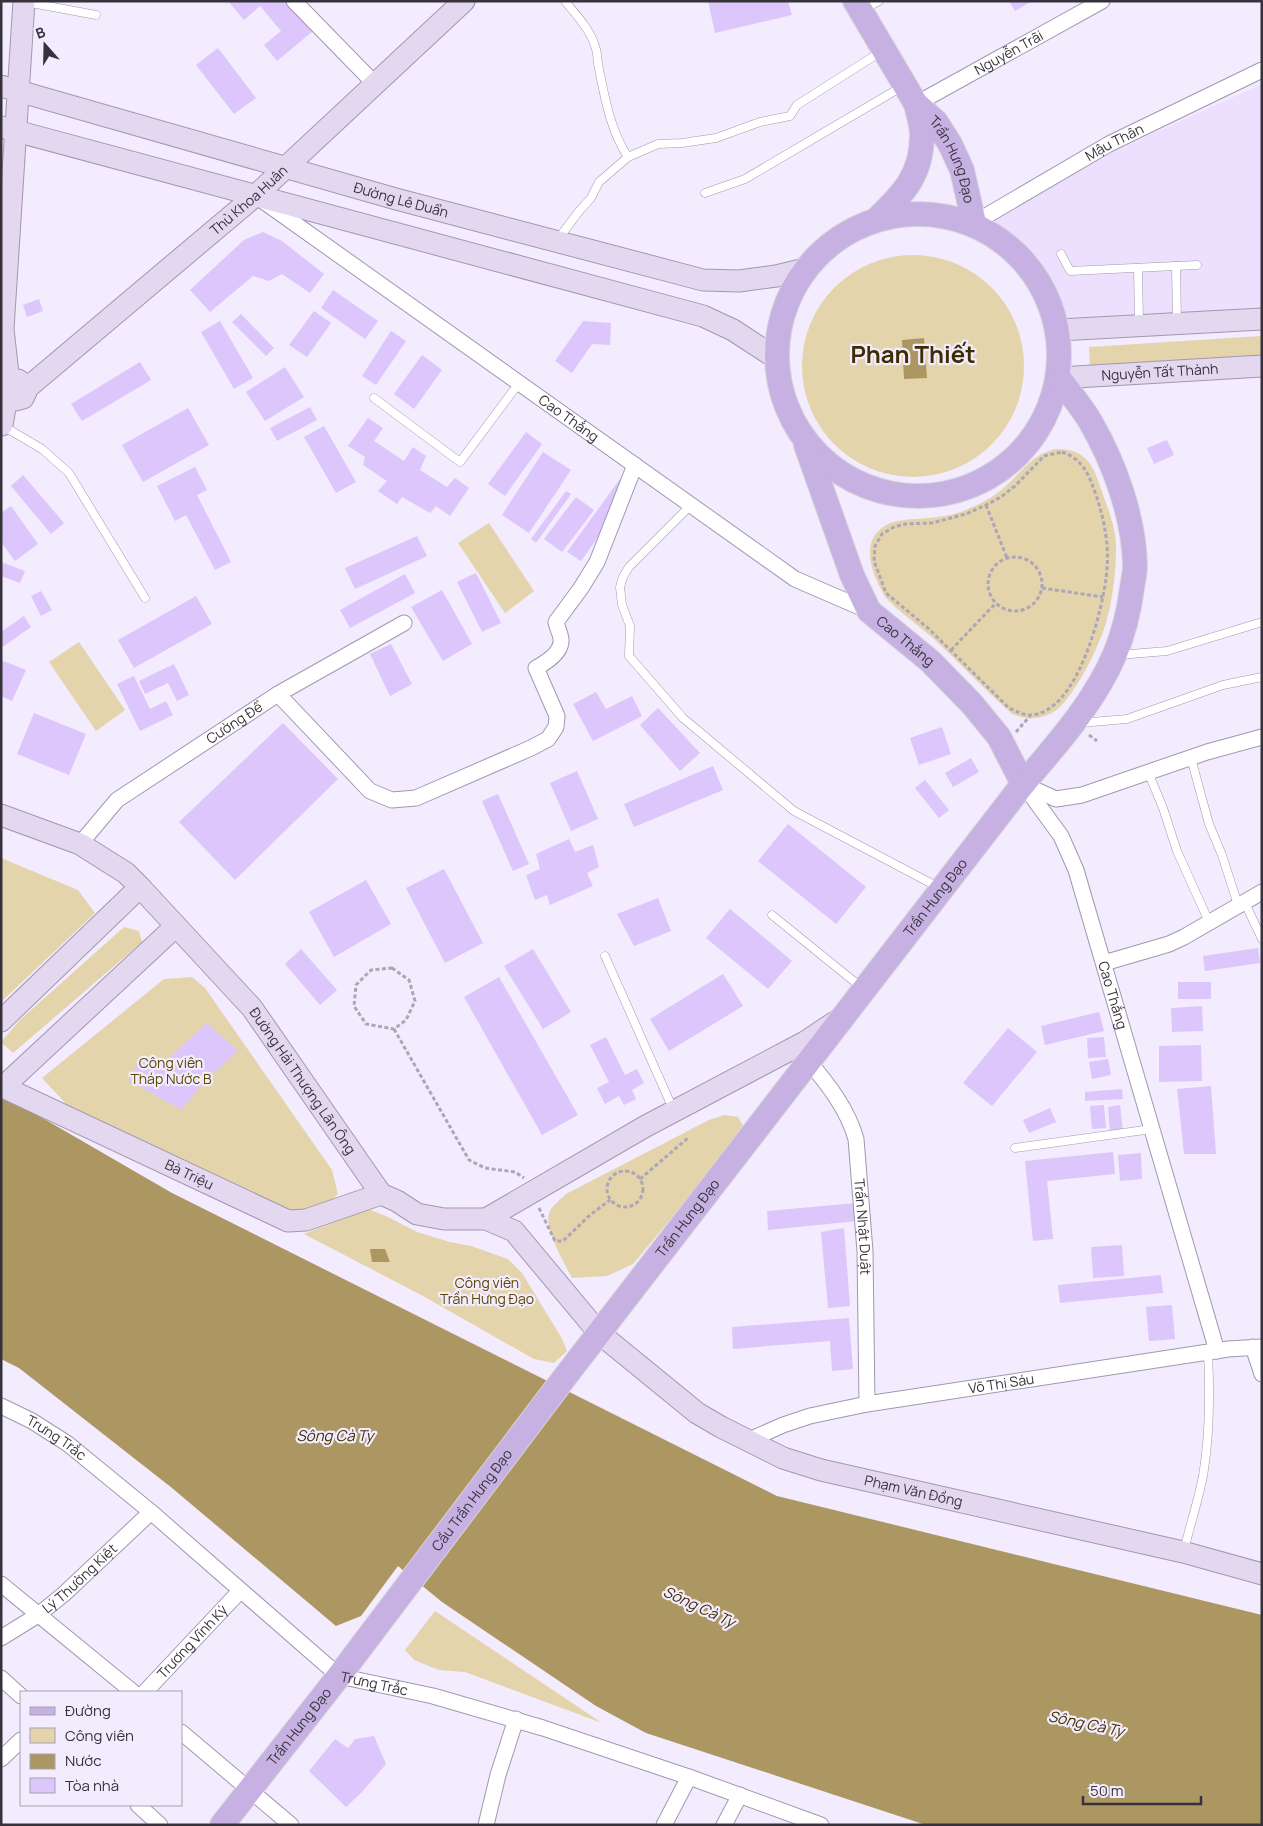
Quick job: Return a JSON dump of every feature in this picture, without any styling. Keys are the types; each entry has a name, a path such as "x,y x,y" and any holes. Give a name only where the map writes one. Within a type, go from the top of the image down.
{"main road":[{"name":"Trần Hưng Đạo","path":"865,5 884,50 910,95 922,134 920,156 914,176 900,196 877,219"},
{"name":"Trần Hưng Đạo","path":"910,95 936,122 950,144 962,170 974,223"},
{"path":"926,213 974,223 1014,248 1043,285 1059,330 1061,354 1059,378 1050,407 1036,433 1022,451 993,475 966,488 936,495 914,495 876,490 848,478 824,460 804,438 789,414 780,386 776,358 777,339 786,302 794,285 805,269 825,247 850,230 877,219 926,213"},
{"name":"Trần Hưng Đạo","path":"568,1373 1023,784 1073,724 1096,689 1114,655 1125,625 1135,566 1132,537 1123,499 1108,456 1089,420 1059,378"},
{"path":"804,438 852,574 869,611"},
{"name":"Cao Thắng","path":"869,611 930,661 972,704 999,737 1023,784"},
{"name":"Cầu Trần Hưng Đạo","path":"375,1628 568,1373"},
{"name":"Trần Hưng Đạo","path":"222,1825 340,1676 375,1628"}],"street":[{"path":"2,426 16,392 2,328 10,89 24,1"},
{"path":"294,1 375,84"},
{"name":"Thủ Khoa Huân","path":"16,392 255,196 464,1"},
{"name":"Nguyễn Trãi","path":"910,95 1102,1"},
{"name":"Mậu Thân","path":"974,223 1109,144 1262,70"},
{"name":"Đường Lê Duẩn","path":"10,89 396,199 703,280 739,281 776,276 805,269"},
{"path":"8,129 703,316 733,330 776,358"},
{"name":"Cao Thắng","path":"255,196 795,578 869,611"},
{"path":"1059,330 1262,319"},
{"name":"Nguyễn Tất Thành","path":"1059,378 1262,366"},
{"path":"278,694 370,791 392,800 416,798 548,739 556,727 556,716 536,668 557,651 561,642 556,622 597,562 635,465"},
{"name":"Cường Để","path":"80,844 117,800 278,694 404,623"},
{"path":"1023,784 1056,799 1082,795 1191,758 1262,737"},
{"name":"Cao Thắng","path":"1023,784 1061,836 1076,870 1152,1130 1213,1352"},
{"name":"Đường Hải Thượng Lãn Ông","path":"1,815 80,844 126,873 252,1008 381,1194 417,1214 444,1219 486,1219 514,1231 599,1333"},
{"path":"1,1021 140,887"},
{"path":"1104,963 1169,944 1262,892"},
{"path":"2,1086 176,926"},
{"path":"486,1219 674,1111 805,1042 846,1015"},
{"name":"Trần Nhật Duật","path":"809,1062 830,1086 852,1126 856,1139 865,1251 867,1404"},
{"name":"Bà Triệu","path":"2,1086 288,1221 306,1220 381,1194"},
{"name":"Phạm Văn Đồng","path":"599,1333 697,1412 747,1441 783,1458 821,1470 1183,1552 1262,1574"},
{"path":"1257,1347 1262,1374"},
{"name":"Võ Thị Sáu","path":"747,1441 783,1425 810,1416 867,1404 1257,1347"},
{"name":"Trưng Trắc","path":"1,1406 68,1444 151,1512 340,1676 433,1696 516,1719 689,1777 820,1825"},
{"name":"Lý Thường Kiệt","path":"1,1638 38,1615 64,1594 151,1512"},
{"path":"1,1584 132,1691"},
{"name":"Trương Vĩnh Ký","path":"146,1691 240,1591"},
{"path":"1,1678 20,1695"},
{"path":"486,1825 498,1775 516,1719"},
{"path":"182,1733 291,1825"},
{"path":"1,1759 20,1741"},
{"path":"664,1825 689,1777"},
{"path":"724,1825 740,1796"},
{"path":"139,1806 160,1825"}],"lane":[{"path":"24,1 96,15"},
{"path":"565,1 583,23 596,46 598,66 611,119 620,145 628,157"},
{"path":"557,241 591,198 600,182 628,157 658,144 716,138 760,122 790,116 797,105 884,50"},
{"path":"705,193 745,179 910,95"},
{"path":"1061,254 1070,271 1198,266"},
{"path":"1176,266 1177,323"},
{"path":"1138,268 1139,325"},
{"path":"374,398 460,462 519,383"},
{"path":"2,426 42,449 69,473 145,598"},
{"path":"691,505 629,567 623,577 620,587 622,605 630,626 629,656 683,718 794,811 942,889"},
{"path":"1114,655 1167,652 1262,622"},
{"path":"1073,724 1127,719 1223,685 1262,677"},
{"path":"1191,758 1209,824 1241,903 1262,939"},
{"path":"1148,772 1163,808 1177,851 1209,922"},
{"path":"772,914 864,990"},
{"path":"605,956 674,1111"},
{"path":"1015,1148 1152,1130"},
{"path":"1183,1552 1206,1457 1213,1352"}],"path":[{"path":"1062,452 1072,455 1080,461 1092,482 1105,522 1107,568 1104,597 1094,637 1085,659 1061,699 1052,708 1042,713 1020,714 1009,708 951,650 886,593 874,561 874,546 882,534 894,527 906,524 932,523 966,514 1002,497 1044,456 1062,452"},
{"path":"986,505 1007,558"},
{"path":"1016,557 1025,559 1033,564 1042,579 1042,588 1040,596 1028,608 1010,611 1002,608 990,595 989,577 999,563 1007,558 1016,557"},
{"path":"1042,588 1104,597"},
{"path":"951,650 996,603"},
{"path":"394,1030 406,1020 415,1001 409,980 392,968 371,970 356,985 354,1006 366,1024 394,1030 469,1160 485,1168 515,1172 521,1175 555,1241 563,1241 590,1215 610,1200"},
{"path":"640,1179 688,1138"},
{"path":"628,1171 640,1179 642,1192 635,1203 629,1206 622,1206 610,1200 607,1194 607,1186 609,1179 614,1174 628,1171"}],"shaded area":[{"path":"1262,84 1262,310 1052,321 987,212"}],"green space":[{"path":"913,255 935,257 965,268 983,280 999,296 1011,314 1019,334 1024,366 1022,388 1011,418 999,436 983,452 965,464 945,472 913,477 891,475 861,464 843,452 827,436 815,418 807,398 802,366 804,344 815,314 827,296 843,280 861,268 881,260"},
{"path":"1262,336 1262,362 1090,371 1089,347"},
{"path":"1054,449 1074,451 1081,455 1087,460 1095,473 1115,533 1115,574 1104,629 1086,670 1069,697 1060,707 1042,717 1027,718 1012,714 933,638 887,599 876,578 870,560 870,551 871,542 876,534 888,524 953,514 974,507 1000,491 1034,459"},
{"path":"489,523 534,591 505,613 458,543"},
{"path":"79,642 125,710 96,731 49,662"},
{"path":"1,858 78,890 95,913 1,1002"},
{"path":"124,927 139,931 142,942 13,1053 1,1042 20,1020"},
{"name":"Công viên Tháp Nước B","path":"192,977 205,988 332,1170 338,1194 315,1217 279,1209 67,1105 42,1078 164,979"},
{"name":"Công viên Trần Hưng Đạo","path":"724,1115 738,1117 744,1127 735,1142 633,1264 607,1276 572,1278 555,1245 549,1226 548,1218 555,1204 566,1194 709,1120"},
{"name":"Công viên Trần Hưng Đạo","path":"368,1209 417,1232 471,1246 508,1259 522,1273 561,1337 567,1351 554,1363 534,1359 423,1296 304,1234"},
{"path":"435,1611 602,1723 465,1672 439,1670 414,1660 405,1650"}],"water":[{"path":"924,338 927,378 904,379 902,340"},
{"name":"Sông Cà Ty","path":"1,1094 172,1193 777,1496 1262,1615 1262,1825 926,1825 646,1733 596,1706 442,1602 398,1566 361,1616 336,1626 172,1488 19,1368 1,1359"},
{"path":"370,1249 385,1249 390,1262 372,1262"}],"building":[{"path":"228,1 288,1 313,31 277,61 264,45 281,31 260,6 244,20"},
{"path":"708,1 788,1 792,15 715,33"},
{"path":"1009,1 1032,1 1015,11"},
{"path":"218,48 256,98 234,114 196,65"},
{"path":"263,232 282,241 324,274 310,293 282,274 269,281 253,276 210,312 190,290 244,240"},
{"path":"333,290 378,321 365,339 321,308"},
{"path":"39,299 43,311 27,317 23,305"},
{"path":"314,311 331,323 307,357 289,345"},
{"path":"241,314 274,348 266,356 232,322"},
{"path":"220,321 253,378 234,389 201,332"},
{"path":"583,321 611,323 610,345 592,344 572,373 555,361"},
{"path":"391,331 406,341 376,385 362,376"},
{"path":"422,355 442,370 414,409 394,394"},
{"path":"140,362 151,380 82,421 71,404"},
{"path":"285,367 304,397 265,421 246,392"},
{"path":"310,407 317,420 277,441 270,428"},
{"path":"188,408 209,445 143,482 122,445"},
{"path":"368,418 383,428 374,441 404,461 413,447 426,456 420,470 447,487 455,478 469,488 450,516 436,506 430,513 402,497 397,504 378,491 387,481 363,465 365,457 348,446"},
{"path":"324,426 356,482 336,493 304,437"},
{"path":"526,432 542,444 505,496 488,484"},
{"path":"1167,440 1174,455 1154,464 1147,448"},
{"path":"543,452 571,470 529,533 502,515"},
{"path":"195,467 207,490 197,495 231,562 215,570 186,515 175,521 157,486"},
{"path":"23,475 64,523 51,534 11,486"},
{"path":"620,479 633,488 581,561 567,552"},
{"path":"566,491 571,494 536,543 531,539"},
{"path":"576,497 594,510 562,552 544,539"},
{"path":"11,506 38,544 15,561 1,542 1,513"},
{"path":"417,536 427,556 355,589 345,568"},
{"path":"1,562 25,571 20,583 1,576"},
{"path":"476,573 501,623 482,632 457,582"},
{"path":"405,574 415,593 350,628 340,610"},
{"path":"442,590 472,644 443,661 411,607"},
{"path":"41,591 52,610 41,616 31,596"},
{"path":"196,596 212,624 134,668 118,640"},
{"path":"24,616 31,627 1,648 1,632"},
{"path":"391,644 412,684 390,696 370,654"},
{"path":"1,660 26,670 12,701 1,696"},
{"path":"174,664 189,695 177,701 168,683 145,694 139,681"},
{"path":"134,676 150,709 166,701 173,715 140,731 117,684"},
{"path":"596,692 606,709 632,696 642,716 593,741 573,704"},
{"path":"658,708 700,753 680,771 640,725"},
{"path":"34,713 86,734 69,775 17,754"},
{"path":"283,723 338,779 235,880 179,822"},
{"path":"942,727 951,754 919,765 910,738"},
{"path":"971,758 979,772 953,787 945,773"},
{"path":"713,766 723,790 634,827 624,804"},
{"path":"577,771 598,819 571,831 550,783"},
{"path":"925,780 949,810 939,818 915,788"},
{"path":"498,794 529,864 513,871 482,801"},
{"path":"788,824 866,887 836,924 758,861"},
{"path":"569,839 575,852 593,845 599,867 587,873 593,886 550,905 547,895 535,900 526,875 540,869 536,854"},
{"path":"444,869 483,943 445,963 406,888"},
{"path":"366,880 391,924 334,957 309,912"},
{"path":"658,898 671,931 634,946 617,914"},
{"path":"730,909 792,961 768,989 706,938"},
{"path":"1258,948 1260,963 1205,971 1203,956"},
{"path":"301,949 337,990 320,1005 285,964"},
{"path":"533,949 571,1012 543,1029 504,966"},
{"path":"723,974 743,1006 669,1051 650,1019"},
{"path":"499,977 578,1115 542,1135 464,997"},
{"path":"1178,982 1211,982 1211,999 1178,999"},
{"path":"1202,1006 1203,1031 1172,1032 1171,1008"},
{"path":"1099,1012 1104,1031 1045,1045 1041,1026"},
{"path":"207,1023 238,1051 205,1081 181,1110 128,1080 141,1058 161,1065"},
{"path":"1008,1028 1037,1052 992,1106 963,1083"},
{"path":"606,1037 625,1075 637,1069 644,1083 632,1090 636,1099 624,1105 619,1096 605,1104 597,1088 609,1082 590,1045"},
{"path":"1104,1037 1106,1057 1088,1058 1087,1038"},
{"path":"1201,1045 1202,1081 1159,1082 1159,1046"},
{"path":"1108,1059 1111,1075 1092,1079 1089,1062"},
{"path":"1211,1086 1216,1154 1184,1154 1177,1089"},
{"path":"1122,1089 1123,1099 1085,1101 1085,1092"},
{"path":"1104,1105 1106,1128 1092,1129 1090,1106"},
{"path":"1120,1105 1123,1132 1110,1133 1108,1107"},
{"path":"1050,1108 1056,1122 1029,1133 1023,1120"},
{"path":"1113,1152 1115,1174 1047,1181 1053,1239 1033,1241 1025,1161"},
{"path":"1141,1153 1142,1179 1120,1181 1118,1155"},
{"path":"856,1203 857,1221 768,1230 767,1211"},
{"path":"844,1228 850,1306 828,1308 821,1232"},
{"path":"1122,1245 1124,1276 1093,1278 1091,1247"},
{"path":"1161,1275 1163,1293 1060,1303 1058,1285"},
{"path":"1172,1305 1175,1339 1149,1341 1146,1307"},
{"path":"849,1318 853,1369 832,1371 830,1341 733,1349 732,1327"},
{"path":"374,1736 386,1764 346,1807 309,1771 335,1739 348,1748 355,1739"}],"district":[{"name":"Phan Thiết","path":"913,355"}]}
